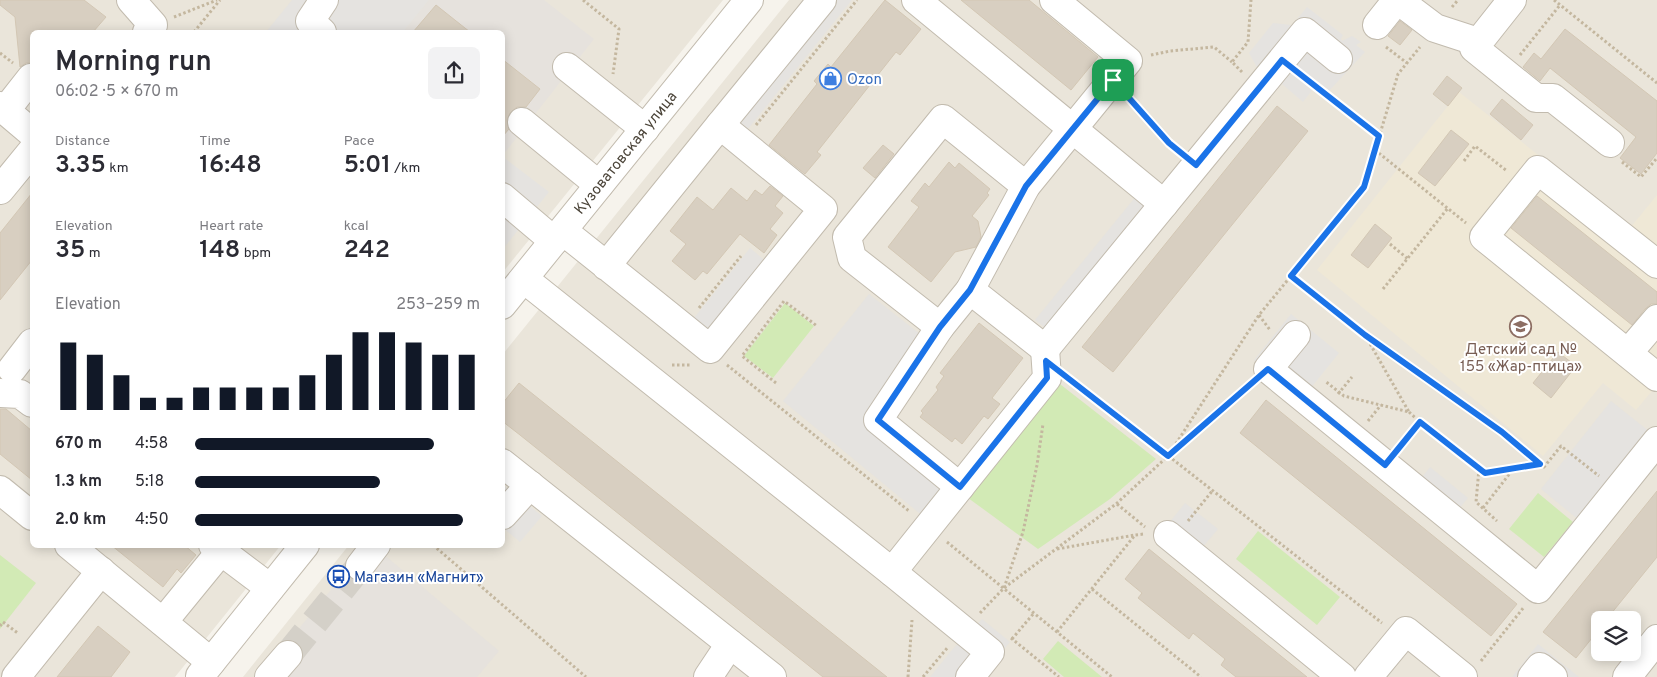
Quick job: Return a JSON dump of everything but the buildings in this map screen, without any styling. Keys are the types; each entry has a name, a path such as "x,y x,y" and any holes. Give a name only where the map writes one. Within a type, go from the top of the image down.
{"street":[{"path":"131,0 150,29"},
{"path":"320,30 310,21 324,0"},
{"name":"Кузоватовская улица","path":"505,301 749,0"},
{"path":"606,266 822,0"},
{"path":"916,0 1164,204"},
{"path":"960,487 878,420 940,327 970,290 1026,186 1121,70 1054,0"},
{"path":"1376,25 1397,0 1435,28 1478,42"},
{"path":"1512,0 1474,48 1536,98 1553,98 1610,143"},
{"path":"892,572 1047,378 1046,355 1164,204 1305,32 1338,59"},
{"path":"567,66 644,129"},
{"path":"30,79 2,108 30,131"},
{"path":"940,327 852,258 847,237 943,119 1026,186"},
{"path":"522,122 599,185"},
{"path":"505,199 606,266 710,349 823,209 720,125"},
{"path":"0,190 30,153"},
{"path":"1657,264 1538,170 1484,237 1657,376"},
{"path":"524,279 990,652 970,677"},
{"path":"970,290 1046,355"},
{"path":"1628,353 1657,319"},
{"path":"1296,335 1268,369 1538,589 1657,441"},
{"path":"30,347 6,381 30,402"},
{"path":"505,465 772,677"},
{"path":"505,513 530,484"},
{"path":"0,490 30,514"},
{"path":"1164,535 1342,677"},
{"path":"72,548 163,622 205,670 303,548"},
{"path":"163,622 217,548 270,588"},
{"path":"360,566 374,548"},
{"path":"16,677 101,571"},
{"path":"1368,677 1406,631 1472,670"},
{"path":"1641,670 1657,639"},
{"path":"708,677 730,644"},
{"path":"269,677 288,654"},
{"path":"1532,677 1540,667 1553,677"}],"path":[{"path":"150,29 219,0"},
{"path":"196,30 219,0"},
{"path":"583,0 619,29 610,101"},
{"path":"742,143 857,0"},
{"path":"1232,62 1248,42 1251,0"},
{"path":"1554,0 1657,83"},
{"path":"1506,73 1560,5"},
{"path":"1196,165 1169,143 1121,70 1170,51 1214,47 1259,88"},
{"path":"1282,60 1379,136"},
{"path":"1168,456 1259,315 1364,187 1398,74"},
{"path":"1610,143 1610,153 1642,177 1657,158"},
{"path":"1464,161 1475,146 1526,185"},
{"path":"1375,150 1484,237"},
{"path":"1383,289 1448,208"},
{"path":"1390,244 1408,259"},
{"path":"695,313 741,256"},
{"path":"1291,276 1365,335 1502,432 1544,467 1561,446 1617,491"},
{"path":"776,383 742,356 784,301 817,326"},
{"path":"1365,335 1409,412 1479,469 1485,473 1540,464"},
{"path":"1046,355 1168,456 1401,637"},
{"path":"923,677 1004,588 1116,504 1268,369"},
{"path":"1344,396 1409,412"},
{"path":"1385,465 1420,422"},
{"path":"1004,588 1023,532 1037,465 1043,423"},
{"path":"1482,508 1514,468"},
{"path":"1479,469 1476,502 1504,528"},
{"path":"1057,549 1135,535 1164,535 1213,490"},
{"path":"1057,632 1135,535"},
{"path":"437,548 586,677"},
{"path":"1092,589 1201,677"},
{"path":"1472,670 1538,589"},
{"path":"908,677 914,590"},
{"path":"1012,639 1034,613"}],"shaded area":[{"path":"0,0 723,0 505,270 505,30 30,30 30,548 279,548 175,677 0,677"},
{"path":"292,0 429,0 405,30 268,30"},
{"path":"429,0 544,0 594,39 505,152 505,30 405,30"},
{"path":"789,0 1657,0 1657,677 243,677 347,548 505,548 505,352"},
{"path":"814,0 852,0 744,134 721,116"},
{"path":"1307,7 1343,35 1342,41 1352,36 1361,42 1356,45 1365,52 1328,92 1317,84 1303,102 1282,84 1279,87 1259,71 1249,53 1273,23 1292,25"},
{"name":"Детский сад № 155 «Жар-птица»","path":"1459,92 1630,228 1657,195 1657,385 1636,410 1603,383 1543,456 1317,270"},
{"path":"505,159 549,192 505,247"},
{"path":"1137,195 1149,205 1048,330 1035,320"},
{"path":"750,248 786,278 726,352 690,323"},
{"path":"869,294 925,338 872,419 951,484 924,517 783,401"},
{"path":"1291,314 1339,353 1302,399 1254,360"},
{"path":"1611,401 1650,432 1579,520 1541,489"},
{"path":"1430,467 1468,498 1458,510 1420,480"},
{"path":"505,486 542,516 520,542 505,530"},
{"path":"1185,503 1218,529 1197,554 1165,528"},
{"path":"382,553 499,651 477,677 281,677 282,649 354,562"},
{"path":"982,619 1010,642 981,677 930,677 951,651"},
{"path":"1538,644 1579,677 1512,677"}],"green space":[{"path":"785,303 814,326 773,378 744,356"},
{"path":"1056,381 1156,459 1110,499 1038,549 964,495"},
{"path":"1538,493 1573,522 1544,557 1509,529"},
{"path":"1258,531 1340,597 1317,625 1236,559"},
{"path":"0,555 36,583 0,629"},
{"path":"1058,641 1102,677 1064,677 1043,659"}],"tunnel":[{"path":"288,655 360,566"}],"place":[{"name":"Ozon","path":"831,79"},
{"name":"Детский сад № 155 «Жар-птица»","path":"1521,326"},
{"name":"Магазин «Магнит»","path":"338,577"}],"route":[{"path":"1282,60 1379,136 1364,187 1291,276 1365,335 1502,432 1540,464 1485,473 1420,422 1385,465 1268,369 1168,456 1046,361 1047,378 960,487 878,420 940,327 970,290 1026,186 1113,80 1169,143 1196,165 1282,60"}]}
